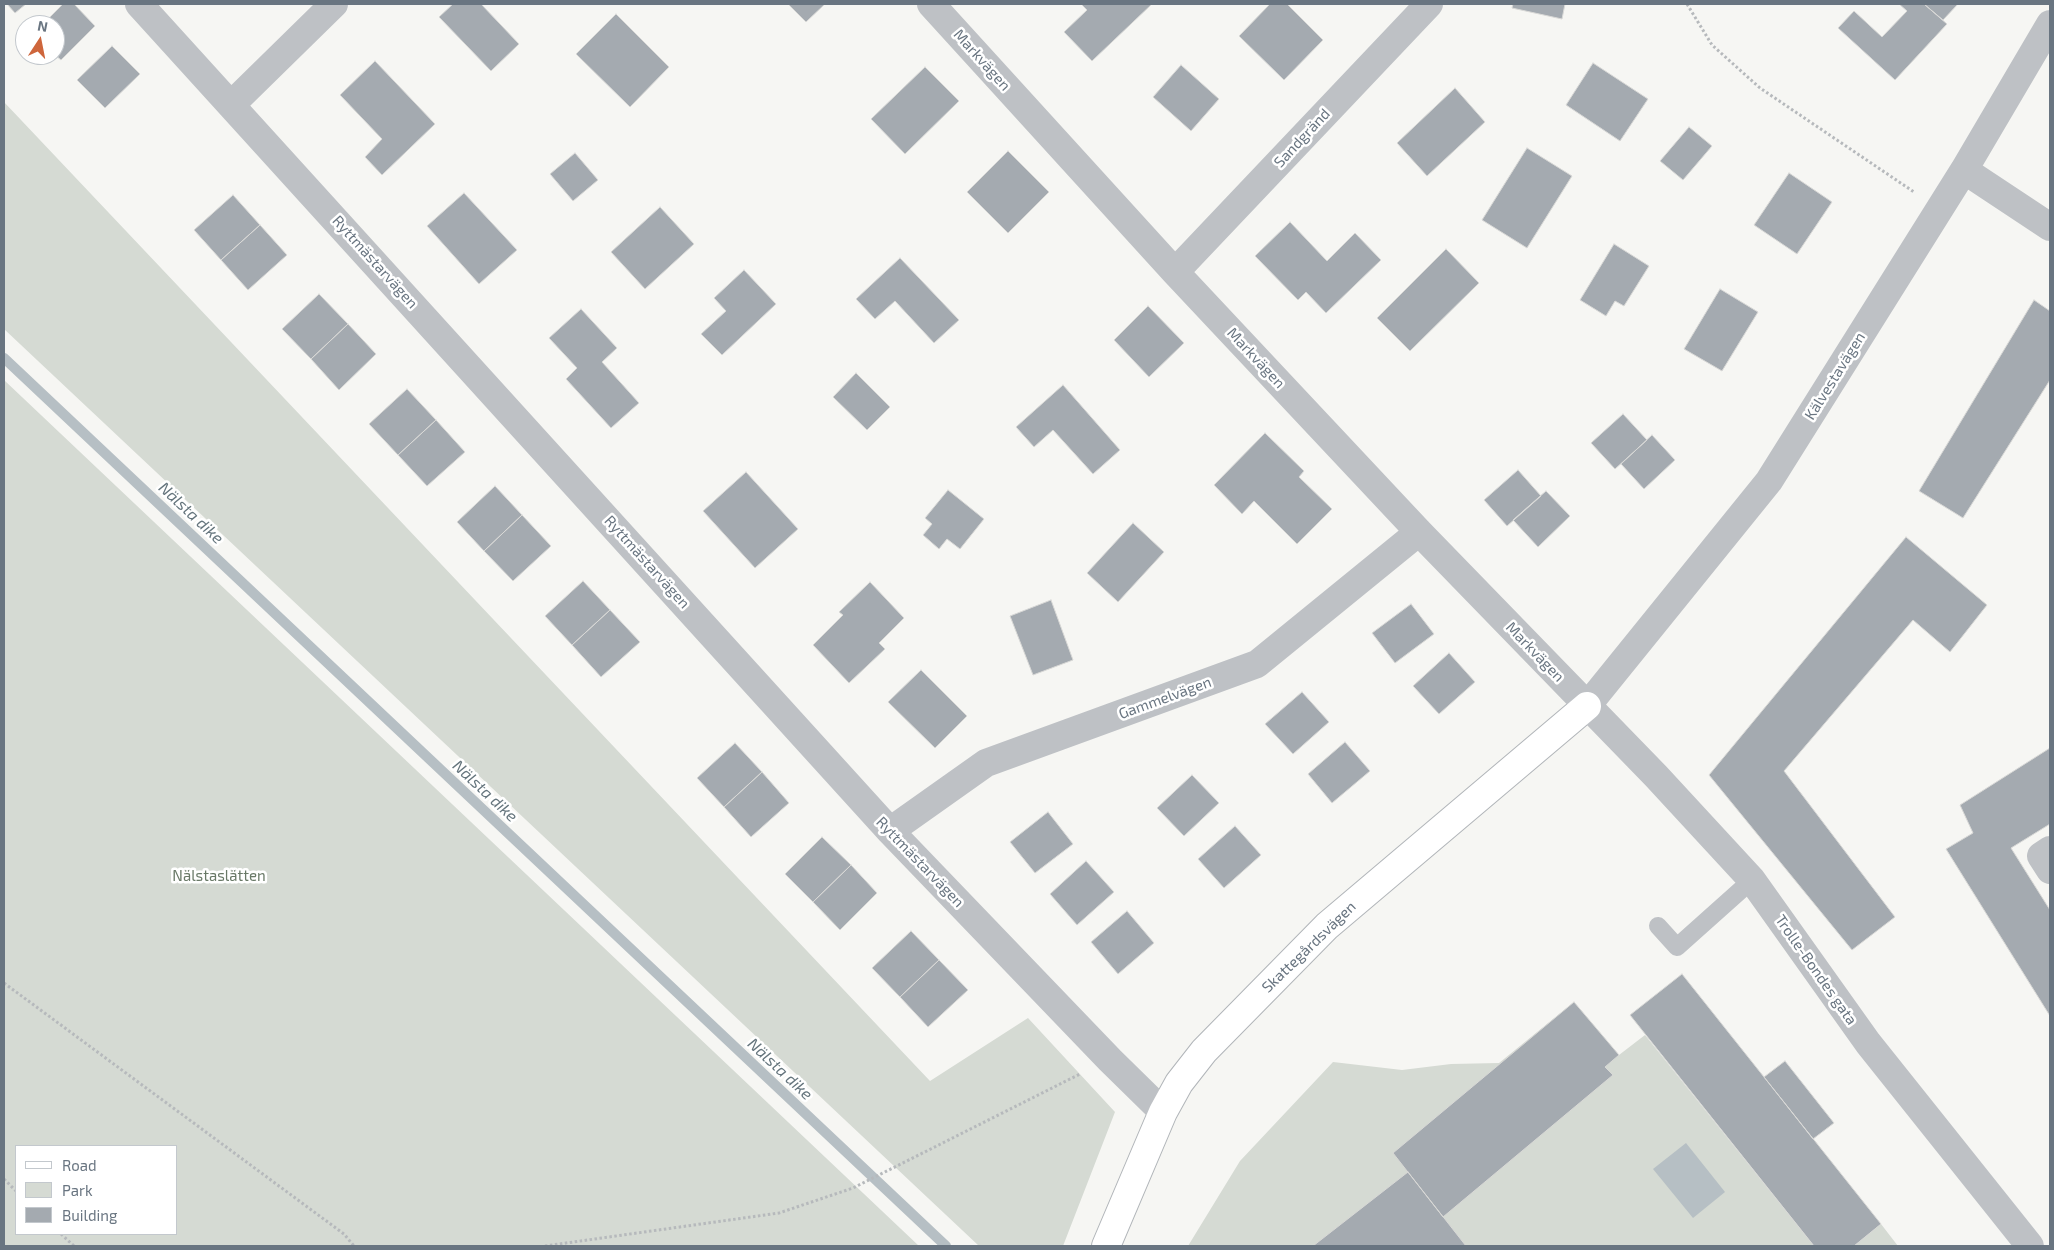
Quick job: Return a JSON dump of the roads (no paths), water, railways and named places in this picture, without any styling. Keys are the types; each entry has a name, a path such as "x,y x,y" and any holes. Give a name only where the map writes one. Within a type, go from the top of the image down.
{"street":[{"name":"Ryttmästarvägen","path":"139,4 232,104 890,831 1110,1060 1163,1112"},
{"path":"232,104 334,4"},
{"name":"Markvägen","path":"931,4 1175,272 1419,532 1587,706"},
{"name":"Sandgränd","path":"1175,272 1429,4"},
{"name":"Kälvestavägen","path":"1587,706 1769,481 1964,170 2050,24"},
{"path":"1964,170 2050,227"},
{"name":"Gammelvägen","path":"890,831 986,763 1257,664 1419,532"},
{"name":"Trolle-Bondes gata","path":"1587,706 1752,880 1868,1043 2030,1246"},
{"name":"Skattegårdsvägen","path":"1106,1246 1163,1112 1180,1083 1204,1051 1327,926 1587,706"},
{"path":"2050,850 2041,856 2050,870"}],"lane":[{"path":"1658,926 1677,947 1752,880"}],"waterway":[{"name":"Nälsta dike","path":"4,358 946,1246"}],"park label":[{"name":"Nälstaslätten","path":"219,876"}]}
